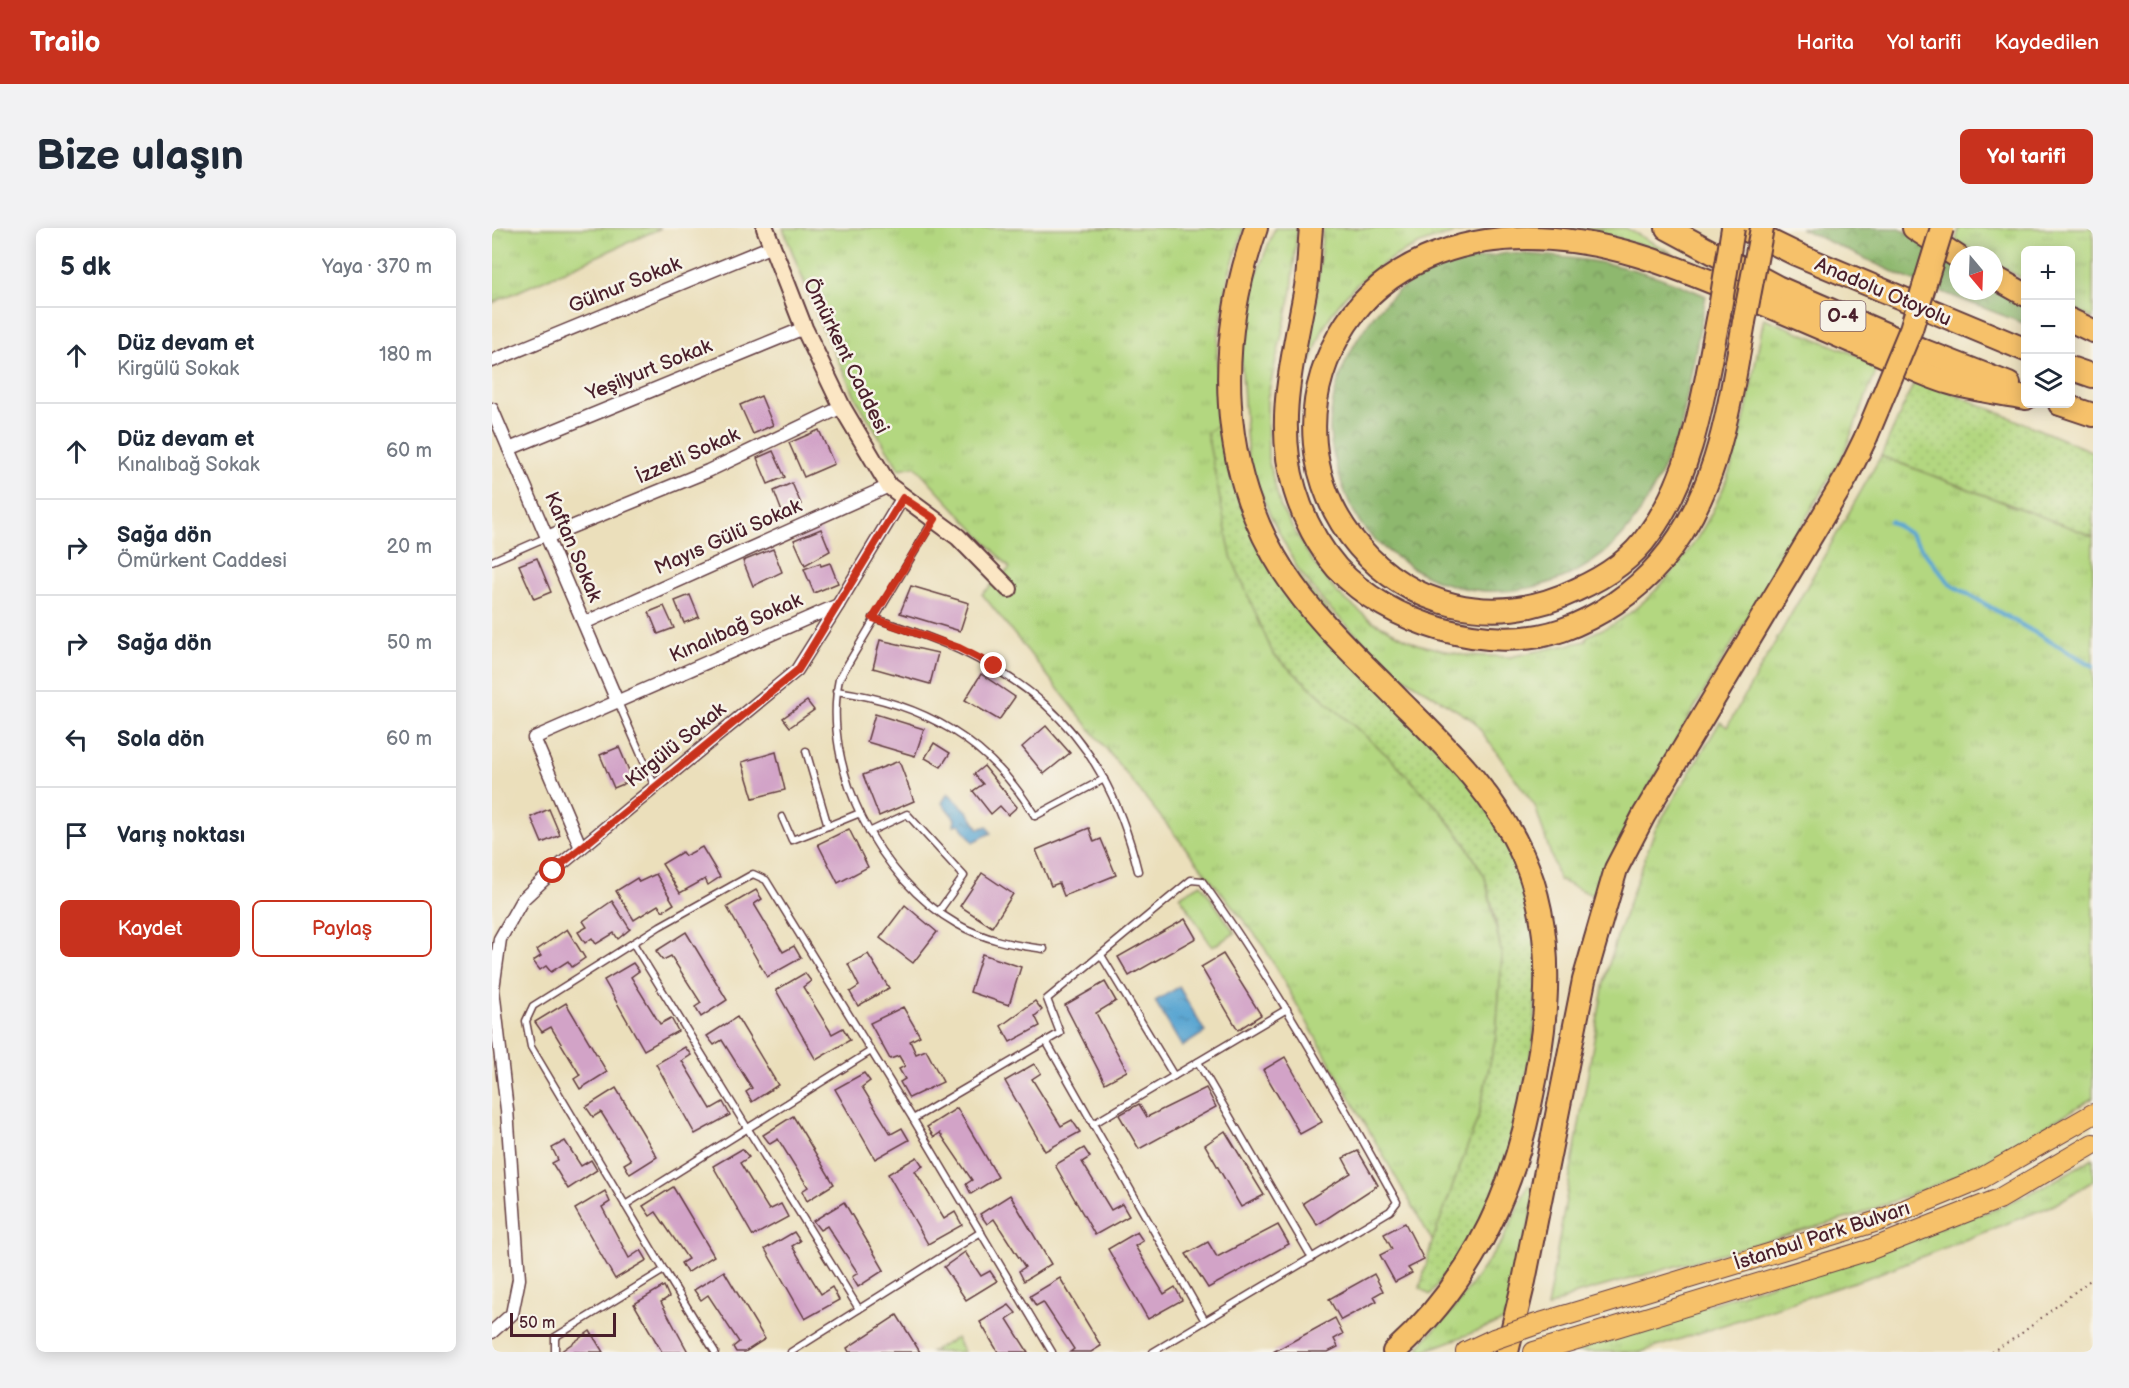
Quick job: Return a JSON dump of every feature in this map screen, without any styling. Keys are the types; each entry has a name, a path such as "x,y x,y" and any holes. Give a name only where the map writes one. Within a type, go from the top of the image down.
{"highway":[{"path":"1256,228 1244,265 1230,332 1228,360 1228,397 1232,437 1240,474 1252,510 1265,541 1304,599 1462,763 1492,801 1523,856 1540,913 1544,939 1547,966 1544,1031 1525,1129 1512,1173 1493,1220 1454,1288 1425,1323 1394,1352"},
{"path":"1311,228 1306,283 1286,395 1284,428 1295,490 1305,518 1337,568 1388,607 1415,621 1447,631 1501,639 1561,631 1587,620 1641,584 1685,530 1712,474 1730,407 1762,228"},
{"name":"Anadolu Otoyolu","path":"1666,228 1777,287 1922,350 2021,388"},
{"path":"1733,228 1723,287 1719,314 1698,418 1678,483 1648,536 1620,563 1584,587 1550,601 1526,606 1475,610 1423,596 1400,584 1354,544 1339,522 1320,477 1314,428 1314,398 1320,377 1340,333 1369,295 1410,266 1461,246 1491,240 1527,238 1584,242 1661,260 1723,287 1949,383 2021,397"},
{"name":"Anadolu Otoyolu","path":"1743,228 1796,254 2021,348"},
{"path":"1914,228 1949,251"},
{"path":"1500,1346 1524,1281 1573,1029 1597,930 1616,869 1644,815 1847,476 1866,437 1911,329 1941,228"},
{"path":"2003,282 2021,292"},
{"path":"2075,322 2093,331"},
{"path":"2075,370 2093,376"},
{"path":"2070,408 2093,415"}],"main road":[{"name":"İstanbul Park Bulvarı","path":"1466,1352 1500,1346 1537,1324 1878,1221 1982,1178 2093,1114"},
{"name":"İstanbul Park Bulvarı","path":"1538,1350 1869,1250 1999,1199 2093,1144"}],"street":[{"name":"Ömürkent Caddesi","path":"765,228 804,328 842,407 889,486 958,537 1009,589"},
{"name":"Gülnur Sokak","path":"492,361 772,246"},
{"name":"Yeşilyurt Sokak","path":"509,448 804,328"},
{"name":"İzzetli Sokak","path":"547,537 708,471 842,407"},
{"name":"Kaftan Sokak","path":"492,409 617,701"},
{"name":"Mayıs Gülü Sokak","path":"584,623 889,486"},
{"path":"838,605 903,498"},
{"name":"Kınalıbağ Sokak","path":"580,848 534,738 838,605"},
{"name":"Kirgülü Sokak","path":"492,1332 512,1314 519,1279 507,1110 493,989 500,939 522,900 580,848 798,670 838,605"}],"lane":[{"path":"935,519 845,665 837,691 840,743 852,792 869,832 891,865 939,911 980,936 1006,944 1044,949"},
{"path":"492,561 547,537"},
{"path":"873,618 959,648 994,666 1030,691 1068,728 1104,779 1130,835 1138,871"},
{"path":"837,691 902,705 929,716 957,732 994,762 1024,798 1035,816 1104,779"},
{"path":"617,701 655,787"},
{"path":"806,751 828,826"},
{"path":"782,817 792,840 860,813"},
{"path":"869,832 907,814 964,876 939,911"},
{"path":"715,1352 531,1047 526,1021 532,1006 633,943 753,874 766,880 913,1119 1052,1352"},
{"path":"913,1119 1060,1033 1047,999 1191,880 1202,881 1247,944 1287,1009 1397,1202 1390,1211 1153,1352"},
{"path":"633,943 859,1309"},
{"path":"1101,955 1174,1076"},
{"path":"1093,1124 1287,1009"},
{"path":"1046,1041 1204,1321"},
{"path":"625,1205 871,1051"},
{"path":"1198,1062 1312,1258"},
{"path":"790,1352 981,1232"},
{"path":"555,1352 555,1337 664,1270"}],"path":[{"path":"1991,1352 2018,1336 2093,1278"}],"green space":[{"path":"492,228 661,228 492,303"},
{"path":"783,228 1244,228 1228,277 1217,348 1218,424 1208,433 1273,654 1388,756 1441,811 1465,843 1485,877 1502,956 1496,1036 1478,1118 1433,1242 1261,942 982,594 1010,568 915,466 899,469 858,402 820,323"},
{"path":"1275,228 1297,228 1292,291 1267,399 1268,459 1281,508 1312,560 1336,592 1372,621 1417,644 1463,655 1510,657 1586,641 1587,636 1620,620 1660,586 1693,544 1707,521 1729,473 1745,416 1764,318 1879,364 1843,455 1631,819 1596,897 1559,880 1535,806 1474,721 1394,671 1326,605 1298,569 1270,515 1248,461 1241,356 1247,299"},
{"path":"1323,228 1491,228 1466,231 1418,245 1374,270 1354,287 1338,306 1324,327 1311,362 1306,354 1315,310"},
{"path":"1535,228 1626,228 1675,255 1606,237"},
{"path":"1800,228 1900,228 1949,258 1949,294 1904,277"},
{"path":"1959,228 2093,228 2093,319 2075,308 2075,246 2021,246 2021,278 2003,267 2003,246 1965,246 1956,241"},
{"path":"1507,253 1585,260 1633,269 1706,296 1678,443 1672,459 1668,457 1648,498 1623,535 1603,554 1555,581 1528,588 1501,591 1474,590 1447,584 1421,573 1387,550 1365,529 1349,501 1336,465 1330,431 1331,411 1342,370 1351,351 1362,332 1389,299 1404,286 1426,274 1453,265"},
{"path":"2003,289 2021,300 2021,322 1963,300 2003,300"},
{"path":"1916,378 2093,452 2093,536 1881,456"},
{"path":"1218,424 1242,507 1476,792 1505,837 1533,919 1537,962 1534,1041 1503,1177 1470,1240 1430,1295 1420,1288 1432,1242 1478,1118 1496,1036 1502,956 1495,917 1485,877 1465,843 1441,811 1388,756 1273,654 1231,556 1207,433"},
{"path":"1881,456 2093,536 2093,1098 1966,1173 1855,1216 1576,1294 1547,1308 1604,982 1618,933 1655,830 1720,722 1727,727"},
{"path":"1201,884 1235,933 1212,947 1180,896"},
{"path":"2093,1158 2093,1181 2054,1205 1872,1276 1641,1352 1567,1352 1998,1208 2047,1185"},
{"path":"1528,1186 1538,1186 1506,1320 1422,1352 1419,1346 1453,1310 1503,1240"},
{"path":"956,1338 964,1352 931,1352"}],"water":[{"path":"948,793 968,812 979,829 987,826 991,833 973,842 960,824 954,825 955,819 942,803"},
{"path":"1179,987 1205,1032 1182,1047 1155,1001"}],"building":[{"path":"761,396 773,425 753,434 740,405"},
{"path":"819,430 834,464 804,477 789,443"},
{"path":"773,451 785,477 768,484 757,458"},
{"path":"792,483 801,504 782,512 774,491"},
{"path":"821,529 830,551 805,565 794,540"},
{"path":"773,549 782,572 753,586 743,561"},
{"path":"537,558 551,592 534,599 519,565"},
{"path":"820,563 821,566 830,563 838,583 814,593 804,569"},
{"path":"911,586 969,603 960,631 900,613"},
{"path":"690,595 699,617 684,623 675,601"},
{"path":"664,606 674,628 658,634 649,612"},
{"path":"880,640 938,653 930,684 873,668"},
{"path":"981,674 1015,697 999,720 965,700"},
{"path":"807,701 814,710 790,727 783,718"},
{"path":"875,714 924,729 915,756 867,742"},
{"path":"1046,726 1070,753 1044,774 1022,747"},
{"path":"934,743 950,753 941,767 925,758"},
{"path":"619,747 633,780 614,788 600,755"},
{"path":"776,752 785,790 753,798 742,762"},
{"path":"899,761 914,801 879,816 863,775"},
{"path":"984,766 1017,807 1008,815 1000,806 991,814 973,791 983,784 974,774"},
{"path":"549,809 560,835 542,843 531,817"},
{"path":"1089,828 1094,842 1101,839 1116,875 1064,896 1059,883 1051,886 1036,850"},
{"path":"849,829 868,867 838,883 818,844"},
{"path":"702,847 720,877 708,885 705,879 680,893 662,864 682,852 685,856"},
{"path":"982,873 1013,894 992,927 960,906"},
{"path":"656,874 674,904 663,911 658,905 634,920 616,891 637,878 639,882"},
{"path":"756,890 762,899 754,904 783,952 794,946 801,958 767,977 727,907"},
{"path":"612,901 630,929 618,939 614,933 596,944 592,938 585,943 578,932 587,927 583,921"},
{"path":"905,905 937,932 913,963 880,938"},
{"path":"1185,919 1196,938 1129,976 1118,957"},
{"path":"567,929 585,958 572,967 568,961 551,972 546,966 540,970 533,961 541,956 537,950"},
{"path":"686,932 727,1000 701,1017 695,1007 701,1003 671,956 663,960 656,951"},
{"path":"868,954 889,988 858,1006 850,992 859,986 848,964"},
{"path":"982,954 1021,967 1009,1005 970,992"},
{"path":"1223,954 1261,1015 1238,1030 1201,967"},
{"path":"633,963 639,971 631,977 660,1024 671,1018 678,1031 644,1050 604,980"},
{"path":"805,973 811,981 803,987 832,1034 843,1028 850,1040 816,1060 776,990"},
{"path":"1105,982 1116,1001 1096,1013 1127,1071 1105,1083 1065,1005"},
{"path":"1035,1001 1042,1010 1035,1016 1040,1026 1010,1042 1001,1026"},
{"path":"566,1003 607,1072 580,1089 574,1079 580,1075 551,1027 542,1032 535,1022"},
{"path":"903,1007 920,1036 910,1041 916,1054 926,1050 943,1082 909,1098 900,1082 905,1079 899,1069 905,1066 899,1056 890,1059 870,1023"},
{"path":"737,1017 778,1085 752,1102 746,1092 752,1088 722,1040 714,1045 707,1036"},
{"path":"685,1047 691,1055 682,1061 711,1109 723,1102 730,1115 695,1134 656,1064"},
{"path":"1285,1057 1322,1122 1300,1134 1263,1070"},
{"path":"1034,1064 1041,1073 1032,1079 1061,1126 1072,1120 1080,1132 1045,1151 1005,1081"},
{"path":"864,1073 870,1081 862,1087 891,1134 902,1128 909,1140 875,1159 835,1089"},
{"path":"616,1088 657,1157 630,1174 624,1164 631,1160 601,1112 593,1117 586,1107"},
{"path":"1206,1088 1216,1107 1139,1149 1119,1115 1139,1104 1147,1117"},
{"path":"957,1108 998,1177 971,1194 966,1184 972,1180 940,1133 934,1137 927,1127"},
{"path":"793,1116 834,1184 807,1201 802,1191 808,1187 778,1139 770,1144 763,1135"},
{"path":"1225,1131 1264,1195 1241,1207 1205,1145"},
{"path":"565,1141 581,1166 591,1160 597,1170 568,1189 552,1163 558,1160 552,1148"},
{"path":"1084,1148 1090,1157 1082,1162 1111,1210 1122,1204 1129,1216 1095,1235 1055,1165"},
{"path":"742,1149 749,1157 740,1163 769,1210 781,1204 788,1217 753,1236 713,1166"},
{"path":"1358,1151 1378,1185 1317,1225 1303,1203 1351,1173 1343,1158"},
{"path":"917,1157 923,1166 915,1171 944,1219 955,1212 962,1225 928,1244 888,1174"},
{"path":"673,1187 714,1256 687,1273 681,1263 688,1259 656,1212 650,1216 643,1206"},
{"path":"605,1191 610,1202 602,1207 629,1258 641,1250 647,1260 615,1279 575,1209"},
{"path":"1010,1195 1051,1264 1024,1281 1019,1271 1025,1267 994,1219 987,1224 980,1214"},
{"path":"844,1202 884,1270 858,1287 852,1277 858,1273 827,1226 820,1230 813,1221"},
{"path":"1405,1223 1424,1260 1408,1268 1412,1273 1395,1282 1380,1255 1392,1249 1384,1234"},
{"path":"1278,1225 1289,1244 1208,1288 1186,1254 1208,1242 1217,1257"},
{"path":"794,1232 800,1241 792,1246 821,1294 832,1287 839,1300 805,1319 765,1249"},
{"path":"1137,1232 1143,1241 1135,1246 1164,1294 1175,1287 1182,1300 1148,1319 1108,1249"},
{"path":"965,1252 981,1276 990,1271 997,1281 966,1300 944,1267"},
{"path":"724,1271 765,1339 745,1352 736,1352 733,1347 739,1342 708,1295 701,1300 694,1290"},
{"path":"1374,1274 1383,1291 1374,1296 1377,1301 1341,1320 1329,1299"},
{"path":"1060,1278 1101,1346 1091,1352 1070,1352 1074,1349 1043,1302 1036,1306 1030,1296"},
{"path":"664,1286 669,1297 661,1302 688,1352 662,1352 634,1304"},
{"path":"1009,1305 1016,1313 1007,1319 1028,1352 998,1352 980,1322"},
{"path":"897,1315 920,1352 849,1352 847,1348"},
{"path":"1335,1318 1343,1334 1334,1339 1338,1347 1328,1352 1273,1352"},
{"path":"590,1331 603,1352 560,1352"}],"waterway":[{"path":"1890,521 1910,534 1950,584 2093,666"}],"route":[{"path":"553,871 798,670 903,498 935,519 873,618 959,648 994,666"}]}
